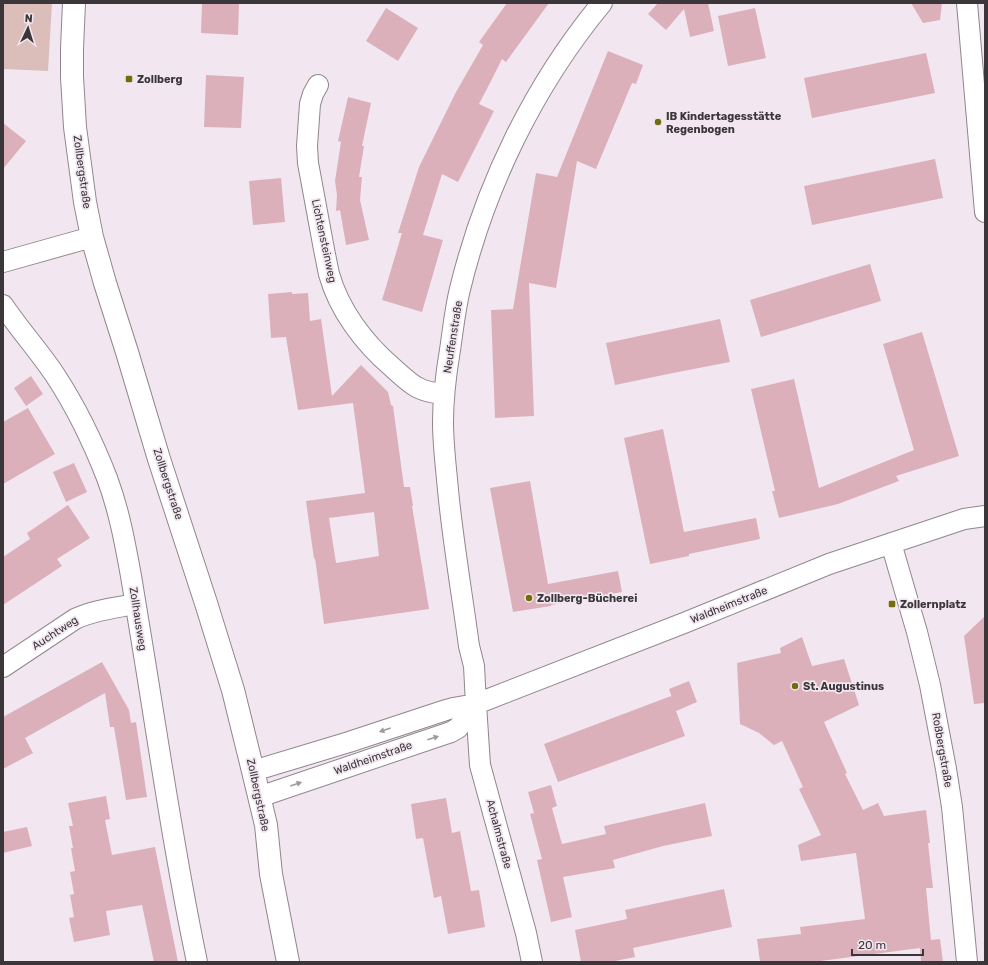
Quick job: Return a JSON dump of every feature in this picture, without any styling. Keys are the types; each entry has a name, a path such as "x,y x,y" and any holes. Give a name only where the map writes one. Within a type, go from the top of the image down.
{"main road":[{"name":"Zollbergstraße","path":"74,3 72,77 75,127 85,202 92,237 159,459 232,690 266,825 271,874 288,962"}],"street":[{"name":"Neuffenstraße","path":"476,704 474,666 469,646 445,461 443,422 444,394 453,327 460,290 483,212 508,152 543,87 562,56 602,3"},
{"path":"967,3 985,212"},
{"name":"Lichtensteinweg","path":"318,85 310,104 307,146 308,163 329,275 337,295 359,332 387,363 417,388 433,393 444,394"},
{"path":"3,262 92,237"},
{"name":"Zollhausweg","path":"3,305 54,375 79,417 101,462 121,522 136,604 168,807 197,962"},
{"name":"Waldheimstraße","path":"253,771 349,742 446,710 476,704 829,564 964,519 985,516"},
{"name":"Roßbergstraße","path":"891,543 929,678 946,769 952,807 967,962"},
{"name":"Auchtweg","path":"3,667 75,619 93,612 136,604"},
{"name":"Waldheimstraße","path":"260,797 451,732 458,728 476,704"},
{"name":"Achalmstraße","path":"476,704 480,765 520,910 532,962"}],"shaded area":[{"path":"3,3 52,3 48,71 3,69"}],"building":[{"path":"202,3 239,3 238,35 201,33"},
{"path":"507,3 549,3 506,62 502,59 479,104 494,111 458,182 442,174 423,235 443,240 422,312 382,300 402,233 398,233 419,167 456,92 483,45 479,42"},
{"path":"658,3 708,3 714,31 690,37 684,9 666,30 648,14"},
{"path":"911,3 942,3 940,20 923,23"},
{"path":"386,8 418,28 398,61 366,41"},
{"path":"755,8 766,58 728,66 718,16"},
{"path":"608,51 643,65 636,84 632,83 596,169 577,161 556,288 529,283 534,416 495,418 491,310 513,309 536,173 557,177"},
{"path":"926,53 935,93 812,118 804,78"},
{"path":"206,75 244,77 241,128 204,127"},
{"path":"348,97 371,103 362,146 364,146 359,177 362,177 360,200 369,240 346,245 340,210 336,211 337,195 335,181 341,142 338,141"},
{"path":"3,123 26,141 3,169"},
{"path":"935,159 943,198 812,225 804,186"},
{"path":"281,178 285,222 253,225 249,181"},
{"path":"870,264 881,301 761,337 750,300"},
{"path":"292,292 292,294 308,293 310,321 321,319 332,396 361,365 388,392 391,405 393,406 404,487 410,487 429,609 324,624 306,501 365,493 353,403 298,410 286,337 271,338 268,294","holes":["374,512 379,556 336,563 329,518"]},
{"path":"720,319 730,362 615,385 606,343"},
{"path":"922,332 959,456 896,476 899,481 838,504 779,518 772,491 775,491 751,389 794,379 819,488 914,450 883,344"},
{"path":"31,376 43,394 26,406 14,388"},
{"path":"28,408 55,454 3,484 3,422"},
{"path":"663,429 684,532 756,518 760,539 650,564 624,438"},
{"path":"74,463 87,492 66,502 53,472"},
{"path":"530,481 548,584 618,571 622,592 513,612 490,488"},
{"path":"68,505 90,538 57,559 62,566 3,605 3,557 30,539 27,533"},
{"path":"985,616 985,703 974,704 964,636"},
{"path":"802,637 812,666 844,659 859,705 824,722 847,773 845,774 863,810 878,803 884,816 926,810 933,888 926,888 931,940 940,939 943,962 921,962 920,948 813,962 760,962 757,939 801,934 800,927 865,919 856,853 801,861 798,845 821,835 799,789 803,787 782,741 774,745 759,733 740,724 737,663 781,653 780,648"},
{"path":"102,662 129,710 131,723 136,722 147,797 126,800 114,727 110,727 105,693 25,738 33,753 3,769 3,717"},
{"path":"689,681 697,702 676,711 685,736 558,782 544,744 671,696 672,698 669,689"},
{"path":"551,785 557,806 552,808 562,844 606,834 604,826 705,803 712,836 663,846 613,860 615,868 563,877 572,917 551,922 537,860 542,859 530,814 534,813 528,792"},
{"path":"106,796 110,819 105,820 112,855 155,847 178,962 154,962 142,905 106,911 110,935 74,942 69,918 74,917 70,895 74,894 70,872 75,871 69,826 73,826 68,803"},
{"path":"446,798 452,833 460,831 471,891 479,890 485,927 448,934 441,896 434,898 423,838 416,839 411,804"},
{"path":"27,827 32,846 3,853 3,832"},
{"path":"724,889 732,927 633,948 635,957 610,962 581,962 575,930 627,919 625,910"}],"place":[{"name":"Zollberg","path":"129,79"},
{"name":"IB Kindertagesstätte Regenbogen","path":"658,122"},
{"name":"Zollberg-Bücherei","path":"529,598"},
{"name":"Zollernplatz","path":"892,604"},
{"name":"St. Augustinus","path":"795,686"}]}
